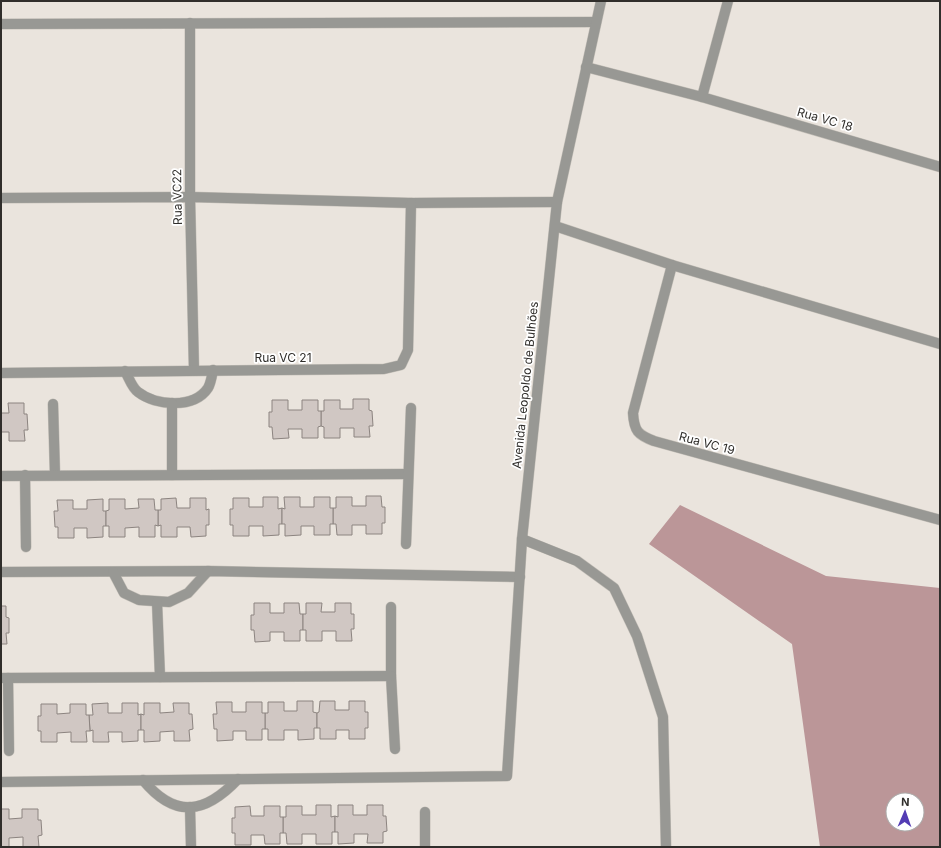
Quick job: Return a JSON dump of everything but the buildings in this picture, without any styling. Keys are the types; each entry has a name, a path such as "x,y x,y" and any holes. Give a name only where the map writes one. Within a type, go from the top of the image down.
{"street":[{"name":"Avenida Leopoldo de Bulhões","path":"238,779 507,776 522,539 557,202 601,1"},
{"path":"702,96 728,1"},
{"path":"1,24 596,22"},
{"name":"Rua VC22","path":"190,23 190,197 194,370"},
{"name":"Rua VC 18","path":"586,67 702,96 940,166"},
{"path":"1,198 190,197 411,202 557,202"},
{"name":"Rua VC 21","path":"1,373 384,369 401,365 408,350 411,202"},
{"path":"555,226 672,265 940,344"},
{"name":"Rua VC 19","path":"672,265 633,413 634,426 640,436 654,442 940,520"},
{"path":"125,371 136,391 160,403 172,403 192,400 201,396 209,387 213,370"},
{"path":"172,403 172,475"},
{"path":"53,404 55,475"},
{"path":"406,544 411,408"},
{"path":"1,476 408,474"},
{"path":"25,475 26,547"},
{"path":"522,539 577,561 614,588 637,636 663,717 666,847"},
{"path":"1,572 208,571 520,577"},
{"path":"113,572 124,593 139,600 169,602 188,594 208,571"},
{"path":"157,602 160,677"},
{"path":"391,607 391,676 395,749"},
{"path":"9,751 5,678 391,676"},
{"path":"1,782 238,779"},
{"path":"142,780 154,794 167,803 182,807 198,806 209,802 225,793 238,779"},
{"path":"190,806 192,847"},
{"path":"425,812 425,847"}],"shaded area":[{"path":"680,505 826,576 940,588 940,847 820,847 792,644 649,544"}]}
